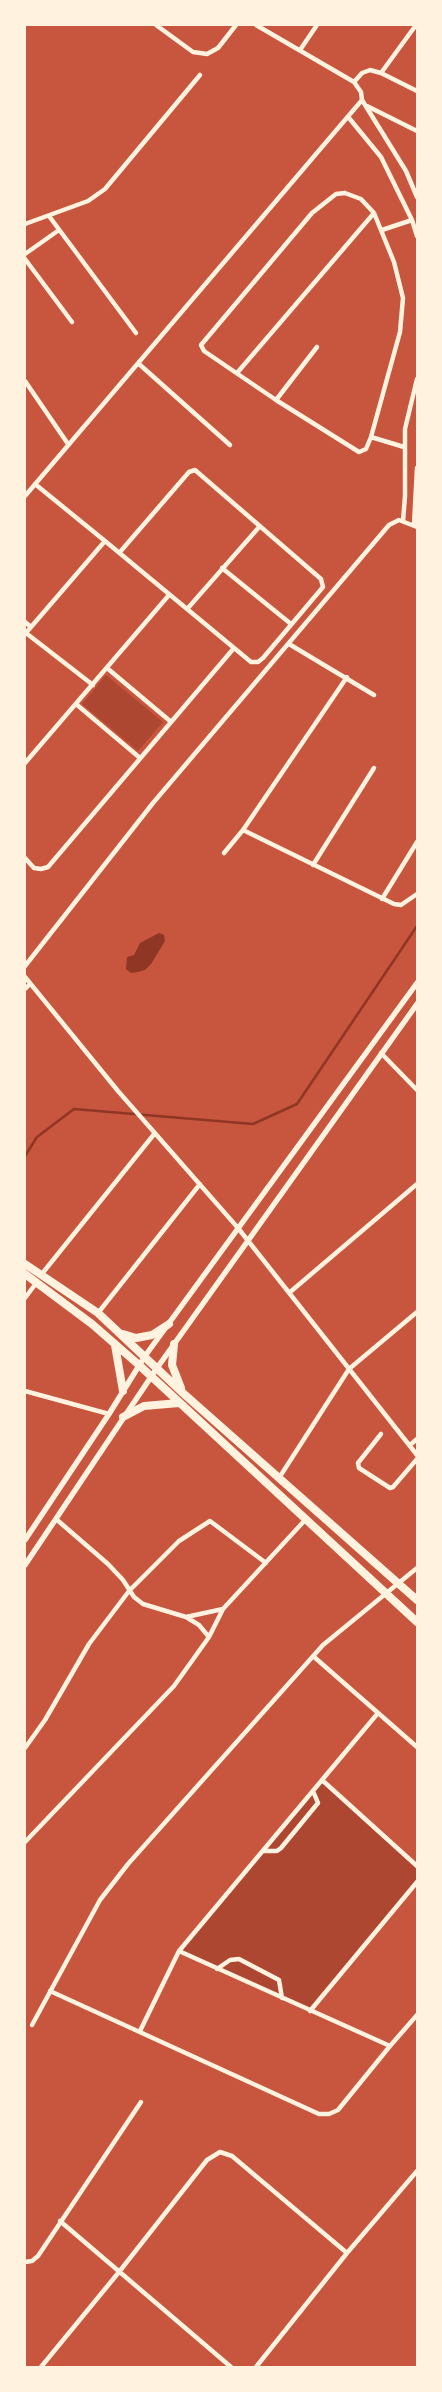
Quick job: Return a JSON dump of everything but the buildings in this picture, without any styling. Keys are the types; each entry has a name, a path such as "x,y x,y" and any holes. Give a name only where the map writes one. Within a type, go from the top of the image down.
{"main road":[{"path":"25,1264 39,1279 139,1365 307,1518 385,1594 417,1622"},
{"path":"25,1274 39,1279 98,1313 184,1394 417,1600"},
{"path":"119,1332 136,1338 144,1337 152,1335 169,1324"},
{"path":"115,1344 123,1391"},
{"path":"174,1344 172,1365 184,1394"},
{"path":"123,1417 144,1406 179,1403"}],"street":[{"path":"156,25 194,52 200,54 212,53 236,25"},
{"path":"256,25 354,82 361,92 362,100 406,171 417,197"},
{"path":"300,50 317,25"},
{"path":"381,73 416,25"},
{"path":"354,82 366,70 381,73 417,91"},
{"path":"25,224 88,201 106,189 200,75"},
{"path":"25,496 349,118 362,100"},
{"path":"366,106 417,132"},
{"path":"349,118 381,157 412,220 417,236"},
{"path":"345,193 361,199 374,213 382,230 400,283 402,316 400,332 371,436 366,449 359,452 276,400 201,348 202,342 299,228 318,207 336,194 345,193"},
{"path":"237,373 374,213"},
{"path":"49,216 136,333"},
{"path":"382,230 412,220"},
{"path":"25,254 59,230"},
{"path":"25,259 72,322"},
{"path":"276,400 317,346"},
{"path":"139,364 230,444"},
{"path":"403,521 405,496 404,447 408,415 417,379"},
{"path":"25,381 68,444"},
{"path":"371,436 404,447"},
{"path":"25,966 153,803 389,526 399,520 416,526 417,468"},
{"path":"35,484 120,552 169,595 188,608 251,662 258,662 323,587 321,579 199,471 192,470 120,552"},
{"path":"188,608 260,526"},
{"path":"93,685 25,633 105,541"},
{"path":"222,568 291,624"},
{"path":"25,763 169,595"},
{"path":"25,622 31,627"},
{"path":"289,644 347,677 374,695"},
{"path":"25,858 34,868 48,867 170,721 234,648"},
{"path":"107,668 170,721"},
{"path":"224,853 243,830 347,677"},
{"path":"76,704 140,758"},
{"path":"313,865 374,768"},
{"path":"243,830 394,904 401,904 417,894"},
{"path":"382,899 417,842"},
{"path":"25,977 136,1112 238,1228 246,1241 417,1455"},
{"path":"25,1540 109,1414 145,1356 417,983"},
{"path":"25,989 30,984"},
{"path":"25,1565 157,1368 417,1004"},
{"path":"381,1053 417,1090"},
{"path":"25,1298 154,1132"},
{"path":"98,1313 200,1184"},
{"path":"289,1293 417,1184"},
{"path":"279,1478 349,1369 417,1312"},
{"path":"25,1391 109,1414"},
{"path":"381,1434 358,1463 359,1468 390,1488 393,1487 417,1459"},
{"path":"410,1445 417,1440"},
{"path":"25,1842 174,1686 209,1637 223,1609 307,1518"},
{"path":"56,1519 108,1564 129,1591 143,1604 186,1617 199,1625 209,1637"},
{"path":"25,1748 46,1720 89,1644 129,1591 175,1544 206,1521 215,1523 266,1563"},
{"path":"32,2025 106,1892 128,1864 313,1656 417,1568"},
{"path":"186,1617 223,1609"},
{"path":"313,1656 417,1747"},
{"path":"140,2032 179,1951 378,1713"},
{"path":"322,1780 417,1866"},
{"path":"262,1851 277,1851 281,1848 318,1802 313,1791"},
{"path":"310,2011 417,1882"},
{"path":"179,1951 390,2046"},
{"path":"217,1969 230,1960 239,1959 279,1980 282,1998"},
{"path":"50,1991 319,2114 329,2114 338,2110 417,2015"},
{"path":"25,2262 32,2261 38,2256 141,2102"},
{"path":"41,2367 207,2160 220,2152 232,2156 347,2253"},
{"path":"256,2367 347,2253 417,2171"},
{"path":"60,2221 232,2367"}],"shaded area":[{"path":"106,675 163,722 138,751 82,704"},
{"path":"159,933 164,935 165,941 151,964 145,970 138,972 131,973 126,969 127,957 134,955 140,943"},
{"path":"322,1783 417,1869 417,1879 309,2008 182,1951"}],"waterway":[{"path":"25,1156 37,1137 74,1109 253,1124 297,1104 417,926"}]}
